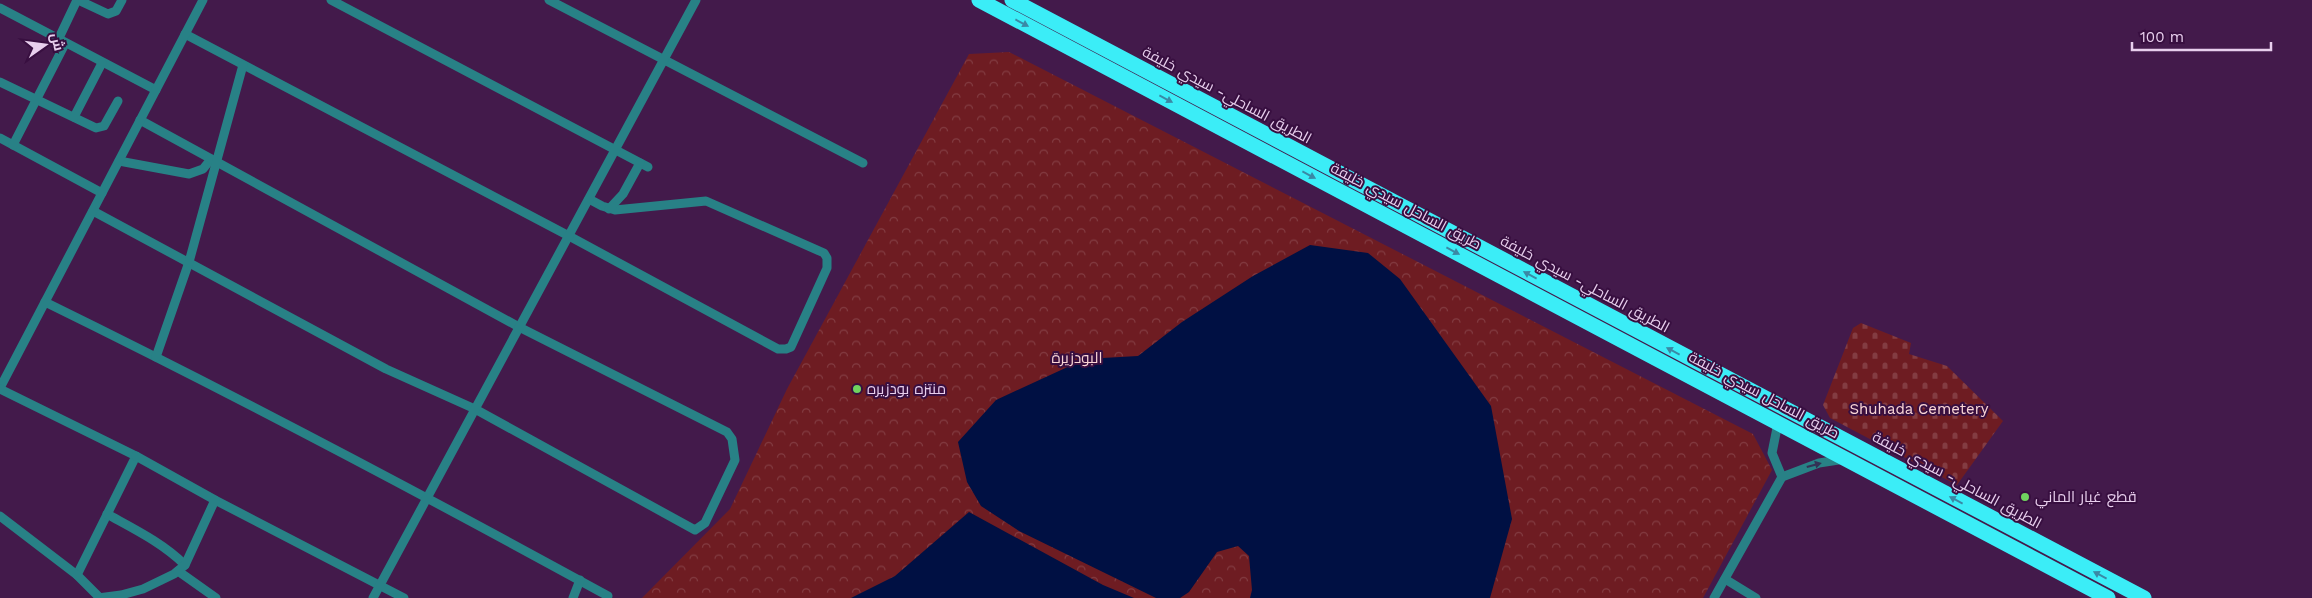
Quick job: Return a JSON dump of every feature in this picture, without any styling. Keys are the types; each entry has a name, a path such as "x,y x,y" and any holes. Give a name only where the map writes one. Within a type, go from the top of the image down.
{"highway":[{"name":"طريق الساحل سيدي خليفة","path":"979,0 2108,598"},
{"name":"الطريق الساحلي- سيدي خليفة","path":"1012,0 2144,598"}],"street":[{"path":"13,145 37,99 78,0 108,14 116,11 122,0"},
{"path":"203,0 0,388 136,456 215,500 312,548 404,598"},
{"path":"331,0 614,151 644,165 623,194 609,209"},
{"path":"548,0 863,163"},
{"path":"373,598 696,0"},
{"path":"0,8 156,90"},
{"path":"185,34 569,236 778,349 790,347 827,268 827,258 824,253 706,201 609,209 588,199"},
{"path":"74,117 102,63"},
{"path":"156,357 189,262 214,160 243,65"},
{"path":"0,82 96,128 102,128 118,101"},
{"path":"93,210 386,368 475,409 695,530 705,523 735,460 732,439 727,432 519,327 140,120"},
{"path":"0,138 102,193"},
{"path":"119,161 189,174 203,169 214,160"},
{"path":"45,302 428,497 608,596"},
{"path":"1778,423 1772,453 1782,477"},
{"path":"77,575 136,456"},
{"path":"1714,598 1782,477 1819,464 1847,459"},
{"path":"0,516 77,575 99,598 121,596 143,589 182,568 215,500"},
{"path":"107,514 148,537 177,557 182,568 216,598"},
{"path":"1725,579 1756,598"},
{"path":"573,598 580,580"},
{"path":"379,586 381,598"}],"green space":[{"name":"البودزيرة","path":"1009,52 1753,434 1772,470 1703,598 642,598 730,509 787,389 969,54"},
{"name":"Shuhada Cemetery","path":"1861,323 1911,343 1909,354 1947,366 2003,421 1957,485 1830,418 1823,405 1853,328"}],"shaded area":[{"path":"1310,245 1368,253 1400,279 1491,406 1512,519 1490,598 1250,598 1252,590 1249,556 1238,546 1217,552 1189,592 1180,598 1156,598 1019,531 981,506 967,482 958,442 996,400 1085,359 1138,356 1182,322 1253,276"},
{"path":"969,512 1103,585 1134,598 851,598 895,576"}],"place":[{"name":"منتزه بودزيره","path":"857,389"},
{"name":"قطع غيار الماني","path":"2025,497"}]}
